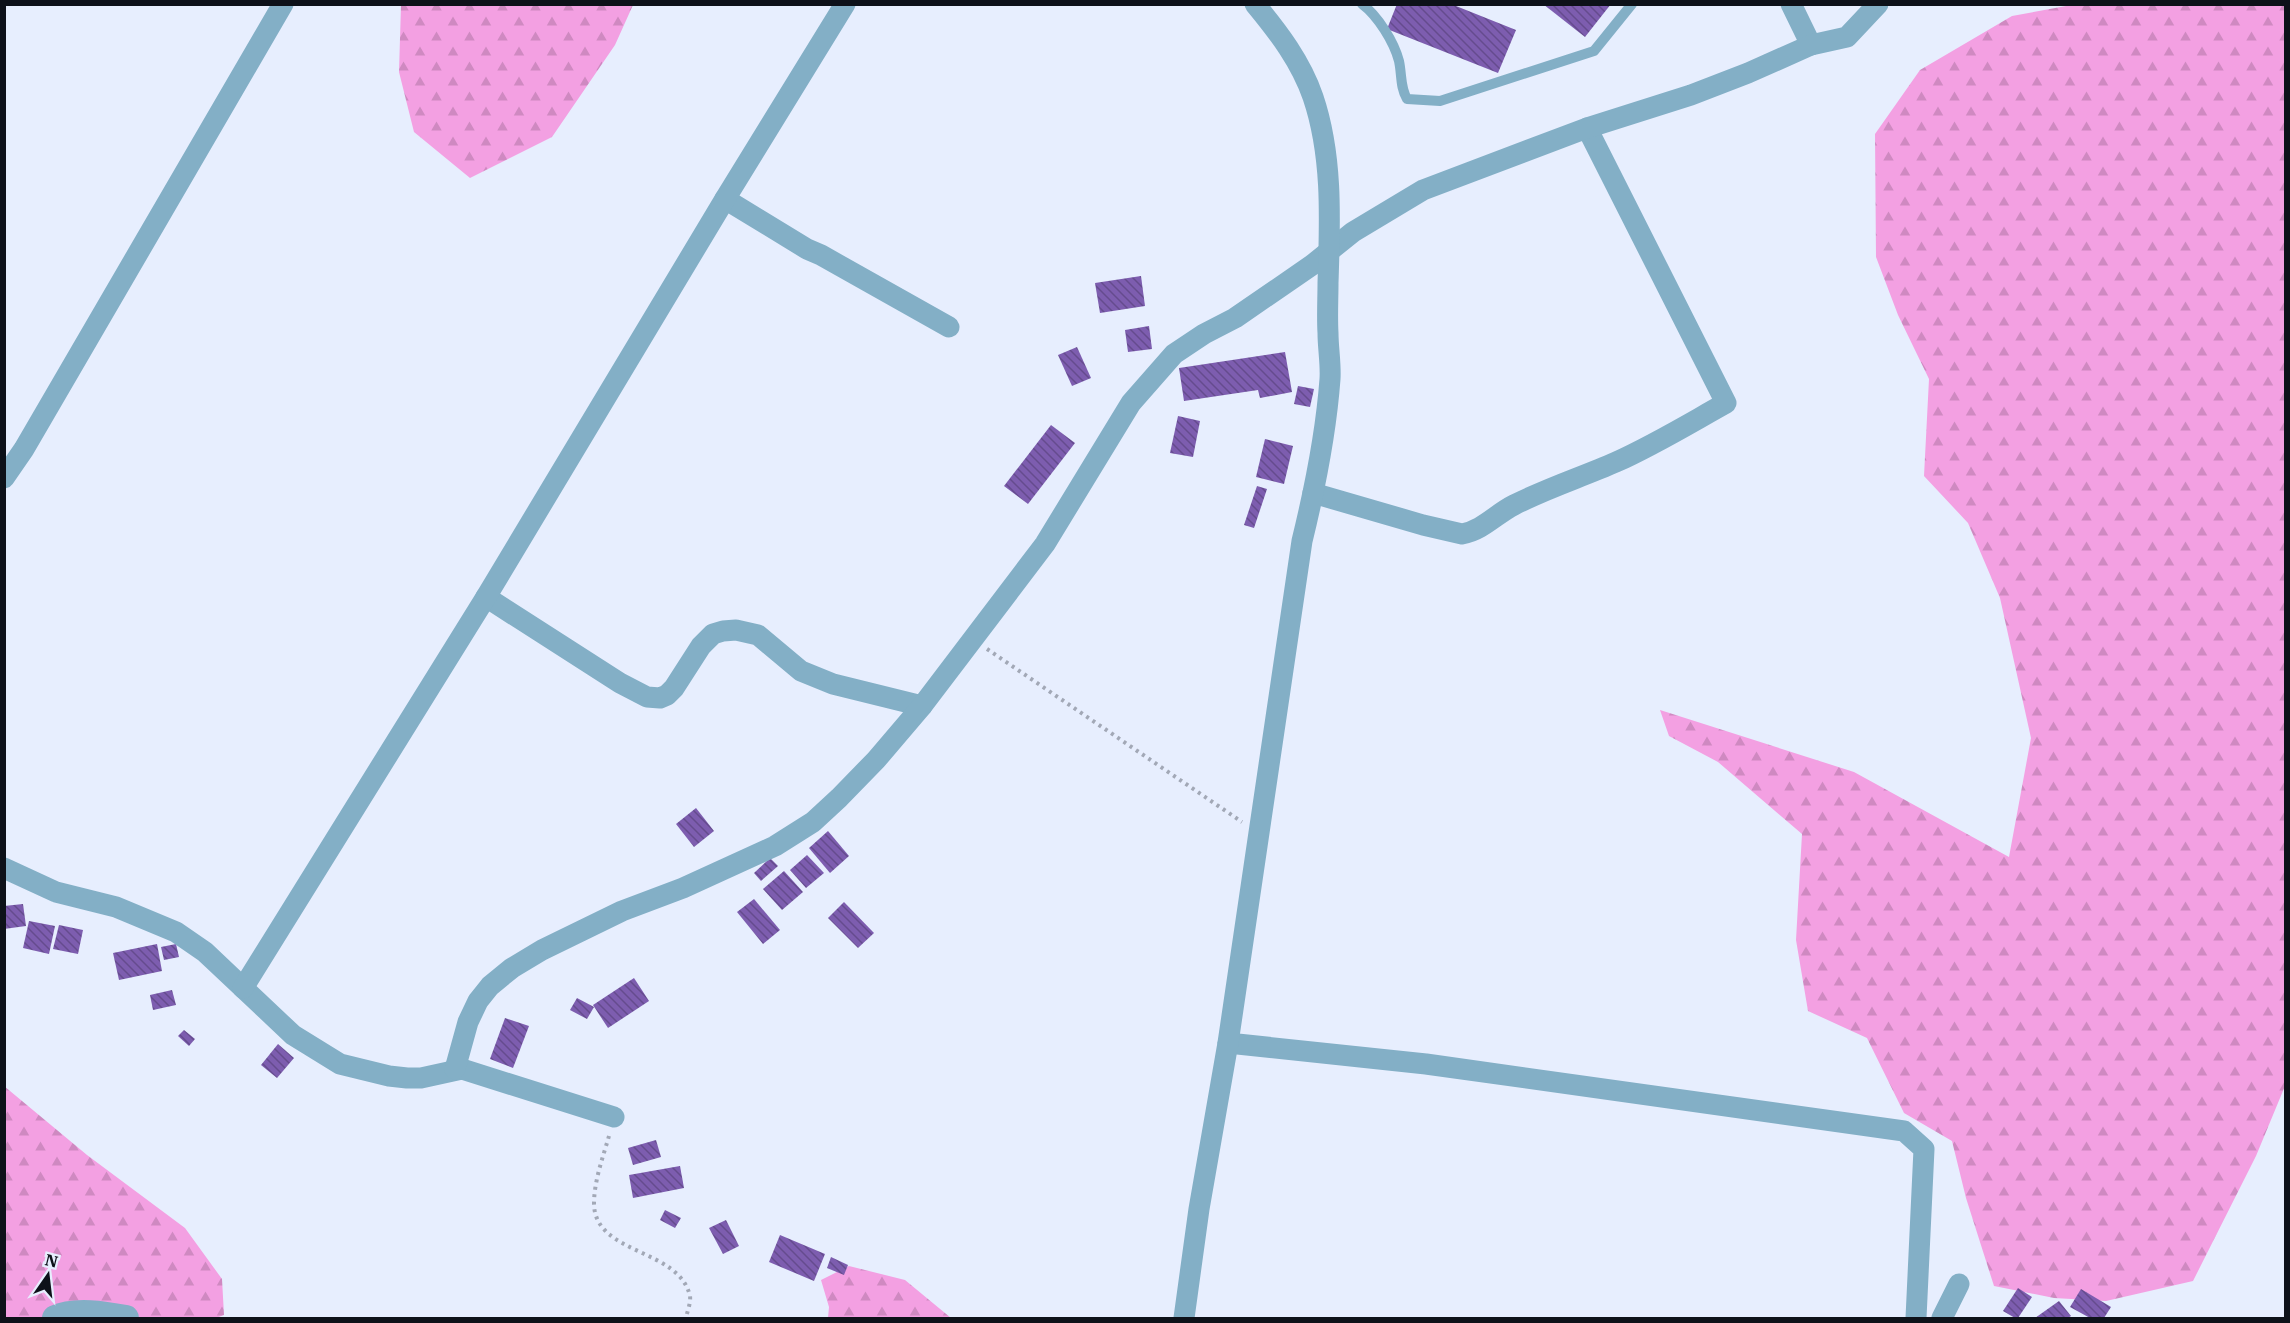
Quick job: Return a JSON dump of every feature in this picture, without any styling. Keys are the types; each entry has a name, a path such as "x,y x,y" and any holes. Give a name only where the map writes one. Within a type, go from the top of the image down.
{"street":[{"path":"4,478 24,449 283,4"},
{"path":"243,988 486,597 845,4"},
{"path":"1184,1318 1199,1209 1228,1043 1302,541 1328,405 1330,375 1327,162 1312,96 1288,45 1255,4"},
{"path":"1791,4 1811,45"},
{"path":"455,1069 473,1010 485,991 512,968 542,950 622,911 683,888 787,840 813,822 839,798 876,760 922,706 1061,519 1131,403 1174,354 1279,289 1353,232 1423,190 1587,128 1748,74 1811,45 1847,37 1878,4"},
{"path":"1313,493 1423,525 1462,534 1469,533 1512,506 1618,461 1726,403 1587,128"},
{"path":"725,199 807,249 949,327"},
{"path":"486,597 620,683 647,697 660,698 674,688 701,646 713,634 723,630 736,630 758,635 801,671 833,684 922,706"},
{"path":"4,868 56,892 116,908 176,932 205,952 293,1035 340,1064 378,1074 406,1078 421,1078 455,1069 482,1074 614,1118"},
{"path":"1228,1043 1426,1064 1904,1131 1924,1149 1916,1318"},
{"path":"1942,1318 1959,1284"},
{"path":"56,1318 66,1314 109,1315 126,1318"}],"lane":[{"path":"1362,4 1396,50 1400,64 1402,90 1407,99 1440,101 1594,51 1632,4"}],"path":[{"path":"972,639 1237,820 1260,828"},
{"path":"614,1118 600,1168 594,1204 599,1223 606,1232 621,1243 650,1255 682,1281 690,1296 686,1318"}],"green space":[{"path":"401,4 633,5 615,45 552,137 470,178 414,132 399,72"},
{"path":"2077,4 2285,5 2285,1086 2256,1156 2193,1281 2106,1301 2054,1298 1994,1286 1966,1198 1952,1141 1904,1113 1867,1038 1808,1011 1796,940 1802,834 1718,762 1669,736 1660,710 1854,772 2009,857 2031,738 2000,598 1968,523 1924,476 1929,379 1898,315 1876,257 1875,134 1920,70 2012,16"},
{"path":"4,1086 87,1155 185,1228 222,1279 224,1315 216,1318 5,1318"},
{"path":"849,1266 905,1280 951,1318 828,1318 829,1307 821,1280"}],"building":[{"path":"1397,4 1451,4 1516,30 1498,73 1387,29"},
{"path":"1543,4 1611,4 1585,37"},
{"path":"1141,276 1145,306 1100,313 1095,283"},
{"path":"1149,326 1152,349 1128,352 1125,330"},
{"path":"1077,347 1091,378 1072,386 1058,355"},
{"path":"1285,352 1292,392 1260,398 1258,390 1184,401 1179,368"},
{"path":"1298,386 1314,389 1310,407 1294,404"},
{"path":"1178,416 1200,421 1193,457 1170,453"},
{"path":"1051,425 1075,443 1028,504 1004,486"},
{"path":"1265,439 1293,446 1284,484 1256,477"},
{"path":"1257,486 1267,489 1254,528 1244,525"},
{"path":"696,808 714,831 694,847 676,824"},
{"path":"828,831 849,856 830,873 809,848"},
{"path":"807,855 824,873 806,888 790,870"},
{"path":"770,858 778,866 761,881 754,873"},
{"path":"784,871 803,892 782,910 763,889"},
{"path":"754,899 780,930 763,944 737,912"},
{"path":"844,902 874,933 858,948 828,918"},
{"path":"23,904 26,926 4,929 4,906"},
{"path":"29,921 55,926 49,954 23,948"},
{"path":"59,925 83,930 78,954 53,949"},
{"path":"157,944 162,971 119,980 113,953"},
{"path":"176,944 179,957 164,960 161,947"},
{"path":"634,978 649,1001 608,1028 593,1005"},
{"path":"172,990 176,1005 153,1010 150,995"},
{"path":"577,998 594,1007 587,1019 570,1010"},
{"path":"505,1018 529,1026 513,1068 490,1059"},
{"path":"184,1030 195,1039 189,1046 178,1036"},
{"path":"278,1044 294,1058 277,1078 261,1065"},
{"path":"656,1140 661,1157 633,1165 628,1148"},
{"path":"680,1166 684,1188 633,1198 629,1175"},
{"path":"665,1210 681,1218 675,1228 660,1220"},
{"path":"726,1220 739,1246 723,1254 709,1228"},
{"path":"780,1235 825,1254 814,1281 769,1262"},
{"path":"831,1257 848,1265 844,1275 827,1268"},
{"path":"2018,1288 2032,1297 2018,1318 2015,1318 2003,1311"},
{"path":"2081,1289 2111,1307 2104,1318 2090,1318 2070,1307"},
{"path":"2059,1301 2071,1316 2068,1318 2035,1318"}]}
